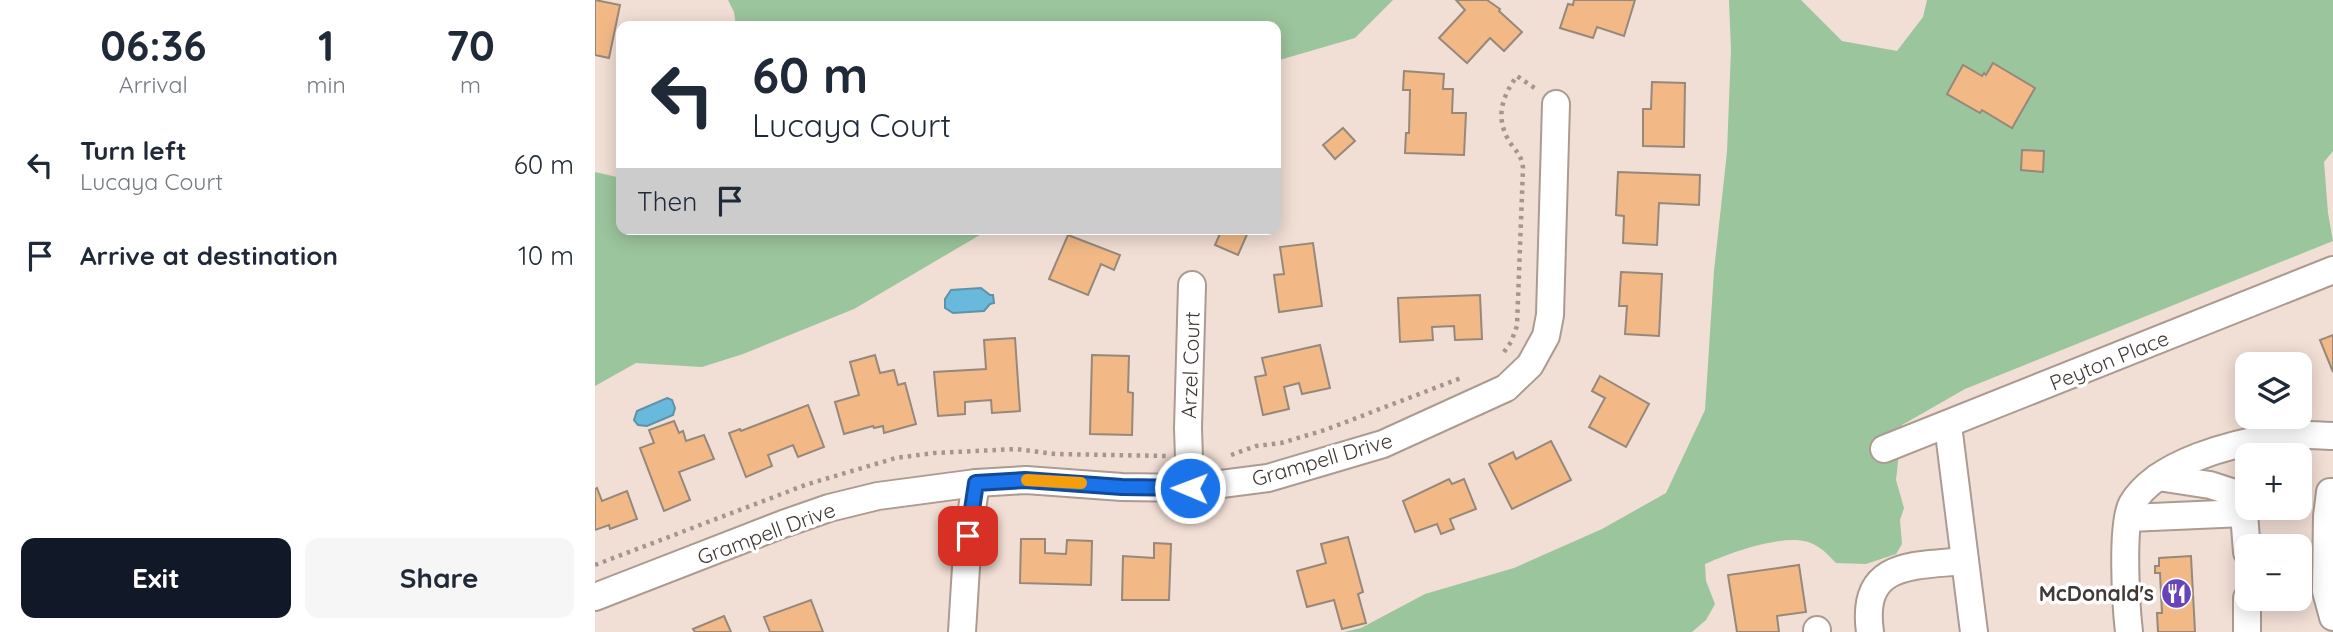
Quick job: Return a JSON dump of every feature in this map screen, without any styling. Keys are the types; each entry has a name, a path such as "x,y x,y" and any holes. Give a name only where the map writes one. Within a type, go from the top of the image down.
{"street":[{"name":"Grampell Drive","path":"595,597 829,508 878,496 976,483 1025,480 1122,487 1190,488 1268,478 1383,444 1506,388 1530,365 1546,336 1550,314 1556,104"},
{"name":"Peyton Place","path":"1884,449 2333,270"},
{"name":"Arzel Court","path":"1190,488 1188,428 1192,285"},
{"path":"1948,425 1974,632"},
{"path":"2293,443 2333,436"},
{"path":"2129,632 2125,575 2130,512 2151,480 2181,464 2214,452 2235,450"},
{"path":"2158,477 2210,485 2235,498"},
{"path":"962,632 968,536 976,483"},
{"path":"2331,608 2326,591 2327,516 2330,492 2333,492"},
{"path":"2130,512 2235,505"},
{"path":"2331,608 2333,510"},
{"path":"1870,632 1867,612 1870,598 1882,578 1897,568 1965,561"},
{"path":"1883,632 1880,613 1886,596 1900,583 1925,576 1935,564"},
{"path":"2247,611 2247,632"}],"green space":[{"path":"728,0 1393,0 1355,38 1281,60 1281,21 735,21"},
{"path":"1729,0 1801,0 1842,41 1897,51 1923,17 1927,0 2333,0 2333,151 2324,162 2333,241 1965,389 1902,425 1896,480 1904,508 1900,520 1902,544 1896,554 1866,564 1836,563 1815,545 1791,540 1729,554 1705,564 1706,581 1715,604 1706,620 1692,632 1344,632 1361,628 1425,594 1514,568 1602,529 1666,493 1705,410 1714,271 1727,152 1731,50"},
{"path":"595,172 616,177 616,235 980,235 854,309 743,354 702,367 636,363 595,386"}],"water":[{"path":"981,288 993,295 994,303 984,311 953,313 945,308 945,299 951,290"},
{"path":"667,398 672,400 675,408 673,415 647,426 638,425 634,420 637,411"}],"building":[{"path":"595,0 620,5 609,58 595,55"},
{"path":"1456,0 1487,0 1500,9 1499,11 1522,32 1504,51 1490,38 1467,63 1439,38 1465,10"},
{"path":"1574,0 1635,0 1624,36 1597,27 1593,38 1560,28 1568,4 1573,5"},
{"path":"1993,63 2035,88 2012,128 1947,94 1963,65 1982,76 1984,73 1986,75"},
{"path":"1404,71 1444,74 1443,89 1453,89 1452,113 1466,113 1464,155 1405,153 1406,133 1409,133 1410,90 1403,90"},
{"path":"1652,82 1685,83 1684,147 1643,146 1643,109 1651,109"},
{"path":"1343,128 1355,141 1335,159 1323,145"},
{"path":"2022,150 2044,151 2043,172 2021,170"},
{"path":"1618,172 1700,175 1699,205 1659,203 1657,245 1623,243 1624,216 1616,215"},
{"path":"1068,235 1120,255 1114,270 1101,264 1088,295 1049,279"},
{"path":"1219,235 1247,235 1238,255 1215,245"},
{"path":"1313,243 1322,306 1279,312 1274,275 1284,274 1280,247"},
{"path":"1621,272 1662,274 1659,336 1625,334 1627,306 1619,306"},
{"path":"1480,295 1482,339 1455,340 1454,326 1432,327 1433,340 1400,342 1398,298"},
{"path":"2333,335 2333,372 2320,340"},
{"path":"1015,338 1020,411 992,413 991,400 965,402 965,414 938,416 934,372 986,369 984,340"},
{"path":"1320,345 1330,388 1302,394 1299,383 1284,387 1289,409 1263,415 1255,377 1266,375 1262,358"},
{"path":"875,355 880,373 894,370 898,385 905,383 916,424 884,433 883,426 873,426 844,434 835,402 859,395 850,362"},
{"path":"1092,355 1129,356 1128,392 1133,393 1132,435 1090,434"},
{"path":"1600,376 1649,404 1626,447 1589,427 1605,398 1592,391"},
{"path":"808,405 824,447 798,457 793,445 768,455 772,466 746,477 729,433 740,429 741,431"},
{"path":"674,421 679,433 683,431 686,441 704,435 714,459 679,472 690,500 664,511 640,448 654,443 649,430"},
{"path":"1551,441 1571,480 1512,509 1489,464 1513,452 1516,459"},
{"path":"1449,479 1452,484 1464,479 1476,509 1450,519 1454,529 1441,534 1437,524 1415,532 1403,501"},
{"path":"597,488 602,501 627,491 637,519 610,529 609,525 595,530"},
{"path":"1348,537 1363,592 1358,594 1366,623 1342,629 1334,600 1307,607 1297,571 1326,563 1321,544"},
{"path":"1021,539 1045,539 1045,553 1066,554 1067,540 1092,541 1091,585 1020,583"},
{"path":"1154,543 1171,544 1169,600 1122,600 1123,556 1154,558"},
{"name":"McDonald's","path":"2191,556 2195,632 2158,632 2157,613 2162,613 2160,573 2155,573 2155,566 2159,566 2159,558"},
{"path":"1799,565 1806,612 1777,616 1779,632 1737,632 1728,575"},
{"path":"811,600 823,632 770,632 764,617"},
{"path":"724,616 731,632 695,632 693,629"}],"slow traffic":[{"path":"1027,480 1081,483"}],"place":[{"name":"McDonald's","path":"2177,593"}],"route":[{"path":"968,536 976,483 1025,480 1122,487 1190,488"}]}
